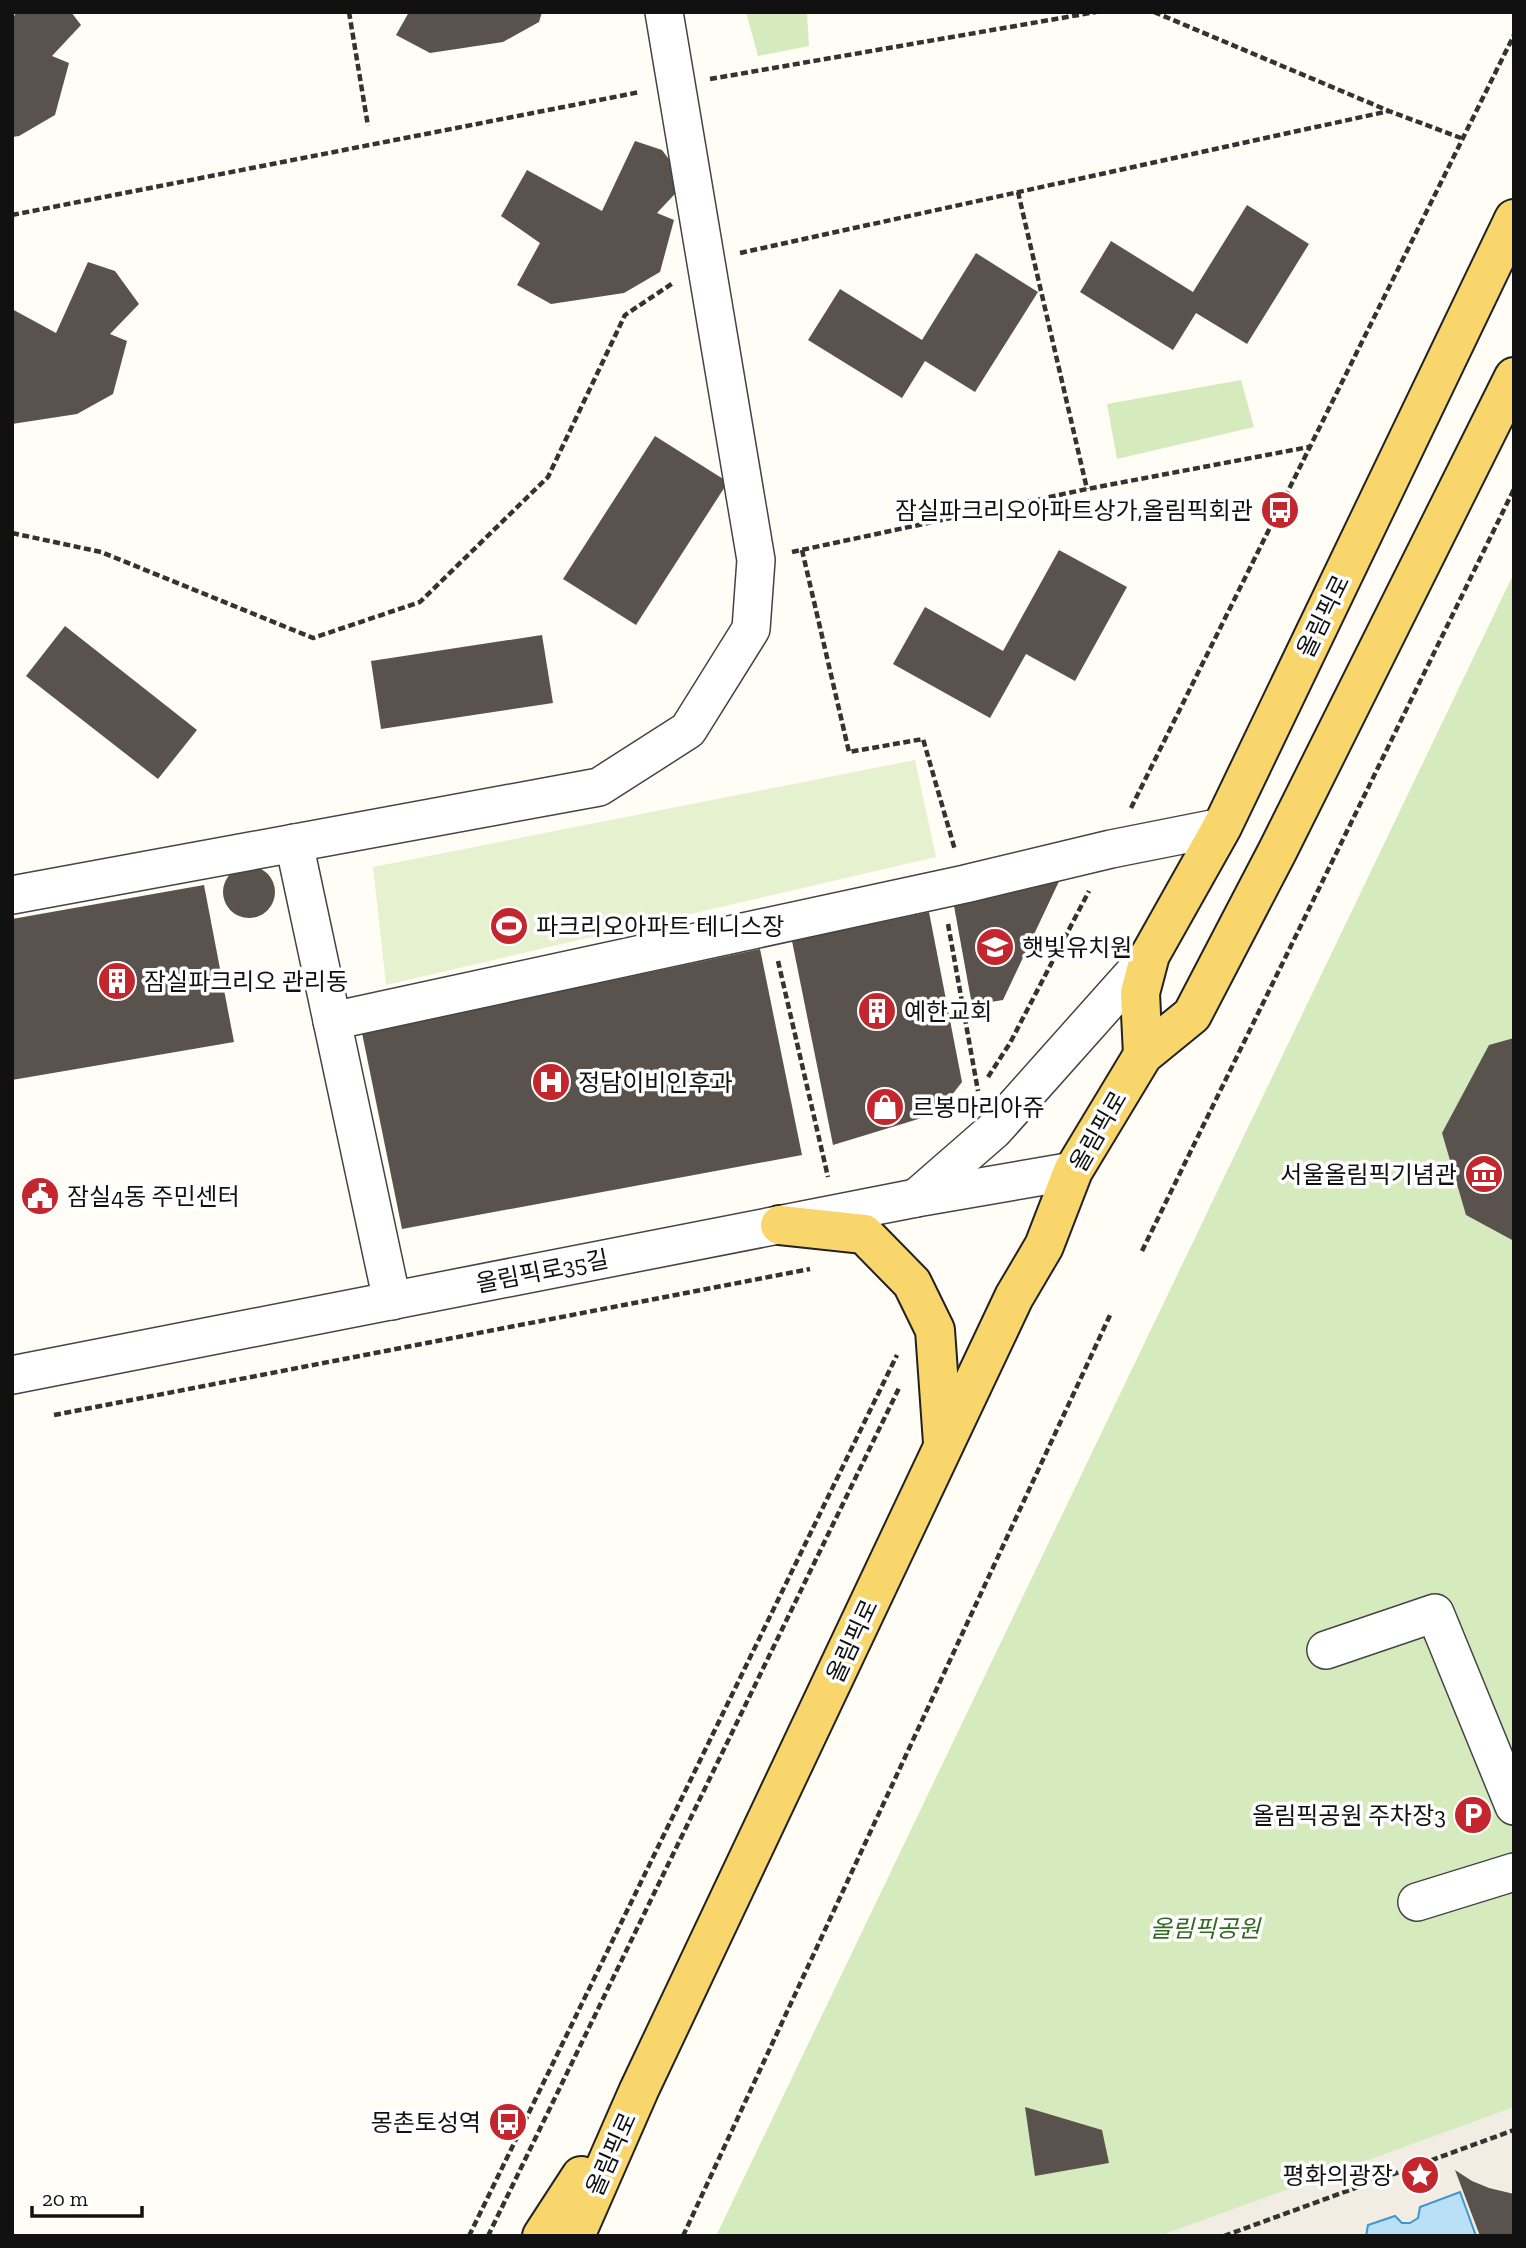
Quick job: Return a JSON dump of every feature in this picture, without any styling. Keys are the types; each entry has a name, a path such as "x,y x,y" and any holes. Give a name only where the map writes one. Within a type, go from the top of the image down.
{"main road":[{"name":"올림픽로","path":"1143,1055 1140,993 1150,955 1222,827 1514,219"},
{"name":"올림픽로","path":"575,2236 639,2090 1014,1297 1044,1247 1073,1171 1143,1055 1192,1015 1514,377"},
{"path":"779,1225 864,1234 912,1283 935,1329 944,1448"},
{"path":"542,2236 639,2090"}],"street":[{"path":"12,895 599,787 688,730 751,629 757,560 664,12"},
{"path":"332,1021 1111,849 1222,827"},
{"path":"294,843 392,1301"},
{"path":"916,1198 994,1130 1150,955"},
{"name":"올림픽로35길","path":"12,1375 916,1198 1073,1171"},
{"path":"1326,1650 1435,1613 1514,1806"},
{"path":"1417,1902 1514,1872"}],"path":[{"path":"349,12 368,126"},
{"path":"12,215 676,85 1096,12"},
{"path":"1154,12 1389,111 1461,138"},
{"path":"802,550 849,752 923,739 953,886 978,1092 1010,1043 1111,849 1514,35"},
{"path":"12,533 101,552 313,638 420,601 548,477 625,315 706,260 1389,111"},
{"path":"1018,192 1087,489"},
{"path":"757,560 1087,489 1309,446"},
{"path":"1142,1251 1514,489"},
{"path":"770,926 829,1181"},
{"path":"54,1415 816,1268"},
{"path":"683,2236 1111,1313"},
{"path":"469,2236 898,1354"},
{"path":"488,2236 905,1375"},
{"path":"1224,2236 1514,2130"}],"green space":[{"path":"746,12 807,12 809,46 758,56"},
{"path":"1241,380 1254,427 1117,459 1107,404"},
{"name":"올림픽공원","path":"1514,573 1514,2236 716,2236"},
{"name":"파크리오아파트 테니스장","path":"915,760 936,857 386,985 373,867"}],"shaded area":[{"name":"평화의광장","path":"1514,2107 1514,2236 1159,2236"}],"water":[{"path":"1460,2192 1476,2236 1366,2236 1368,2225 1395,2216 1402,2223 1410,2223 1418,2218 1420,2207"}],"building":[{"path":"16,12 71,12 81,25 52,56 69,63 55,115 19,136 12,137 12,21"},
{"path":"409,12 542,12 539,22 503,42 430,53 396,35"},
{"path":"635,141 662,150 686,182 657,213 674,220 660,272 624,293 551,304 517,285 540,243 501,216 527,170 602,211"},
{"path":"1247,205 1309,244 1247,344 1196,313 1173,350 1080,292 1111,241 1193,292"},
{"path":"976,253 1038,292 975,392 925,361 902,398 808,340 840,289 922,340"},
{"path":"88,262 115,271 139,304 110,334 127,341 113,394 77,414 12,424 12,309 56,333"},
{"path":"655,436 728,482 636,625 563,579"},
{"path":"1059,550 1127,587 1075,681 1026,654 990,718 893,664 925,607 1003,651"},
{"path":"65,626 197,730 158,779 26,676"},
{"path":"542,635 553,703 381,729 371,661"},
{"path":"249,866 259,868 267,874 273,882 273,902 267,910 259,916 249,918 239,916 231,910 225,902 223,892 225,882 231,874 239,868"},
{"name":"햇빛유치원","path":"1062,875 1003,1000 972,1005 952,895"},
{"name":"잠실파크리오 관리동","path":"204,885 234,1042 12,1080 12,919"},
{"name":"예한교회","path":"929,912 962,1082 938,1113 833,1145 792,941"},
{"path":"760,949 802,1155 402,1229 362,1033"},
{"name":"서울올림픽기념관","path":"1514,1038 1514,1241 1466,1215 1442,1133 1489,1045"},
{"path":"1025,2107 1102,2130 1109,2163 1035,2176"},
{"path":"1455,2170 1489,2188 1514,2194 1514,2236 1480,2236"}],"place":[{"name":"잠실파크리오아파트상가,올림픽회관","path":"1280,510"},
{"name":"파크리오아파트 테니스장","path":"509,926"},
{"name":"햇빛유치원","path":"995,947"},
{"name":"잠실파크리오 관리동","path":"117,981"},
{"name":"예한교회","path":"877,1011"},
{"name":"정담이비인후과","path":"551,1082"},
{"name":"르봉마리아쥬","path":"885,1107"},
{"name":"서울올림픽기념관","path":"1484,1174"},
{"name":"잠실4동 주민센터","path":"40,1196"},
{"name":"올림픽공원 주차장3","path":"1473,1815"},
{"name":"몽촌토성역","path":"508,2122"},
{"name":"평화의광장","path":"1420,2175"}]}
